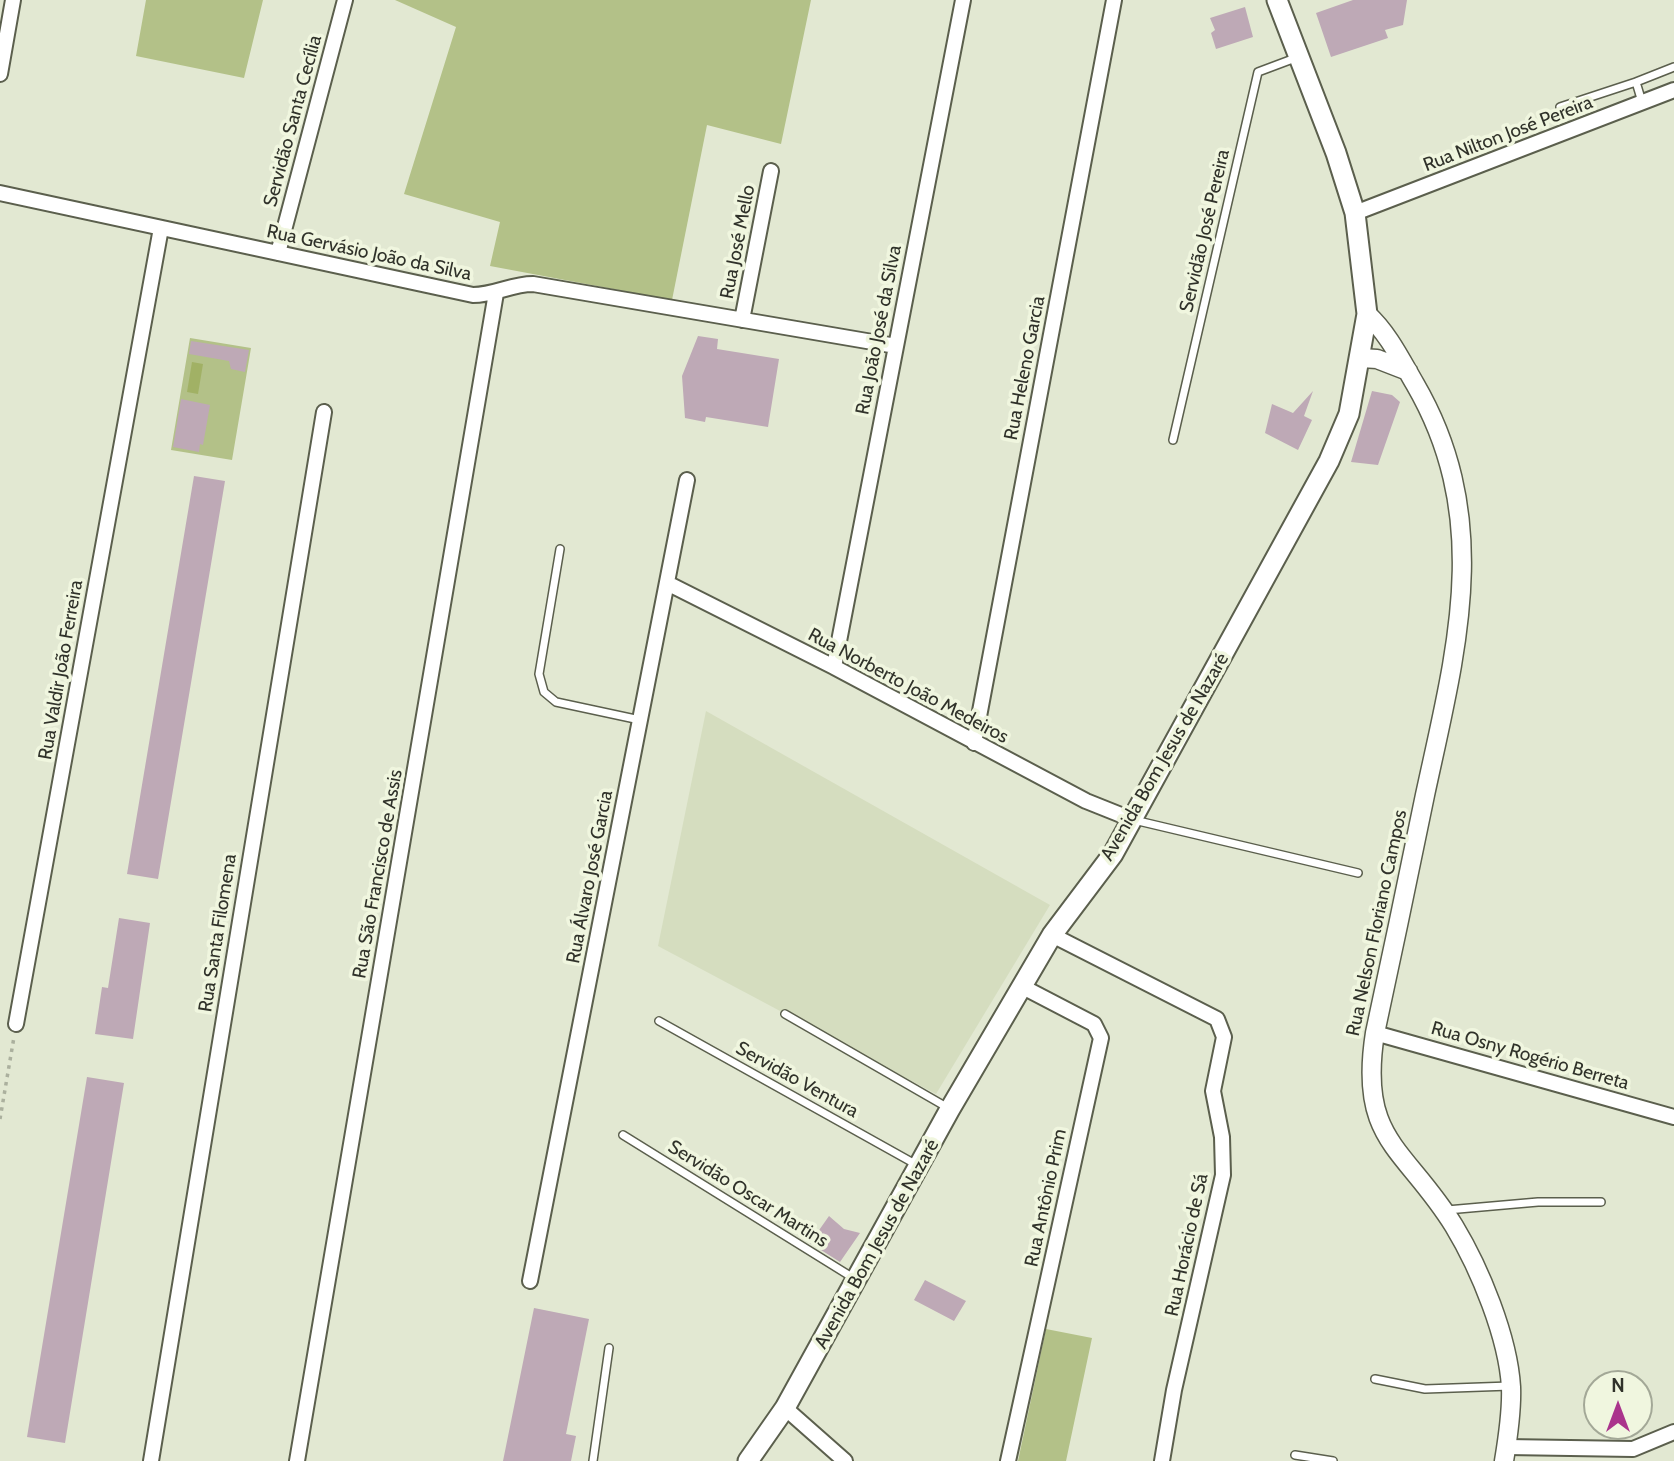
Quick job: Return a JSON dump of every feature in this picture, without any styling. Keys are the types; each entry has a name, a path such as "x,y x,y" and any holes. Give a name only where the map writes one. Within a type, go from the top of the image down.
{"main road":[{"name":"Avenida Bom Jesus de Nazaré","path":"748,1461 786,1408 1021,986 1052,935 1113,854 1329,461 1349,415 1362,358 1367,314 1355,214 1336,153 1277,0"}],"street":[{"path":"0,74 13,0"},
{"name":"Servidão Santa Cecília","path":"278,253 345,0"},
{"name":"Rua Heleno Garcia","path":"974,743 1114,0"},
{"name":"Rua João José da Silva","path":"834,667 959,1"},
{"name":"Rua Nilton José Pereira","path":"1355,214 1674,90"},
{"name":"Rua José Mello","path":"742,320 771,171"},
{"name":"Rua Gervásio João da Silva","path":"0,193 473,295 496,293 518,284 533,284 896,346"},
{"name":"Rua Valdir João Ferreira","path":"16,1024 162,228"},
{"name":"Rua São Francisco de Assis","path":"297,1461 496,293"},
{"name":"Rua Nelson Floriano Campos","path":"1367,314 1380,326 1433,416 1455,482 1464,580 1456,652 1375,1033 1371,1087 1380,1125 1463,1242 1489,1302 1508,1365 1511,1386 1506,1454"},
{"path":"1362,358 1377,359 1408,371"},
{"name":"Rua Santa Filomena","path":"151,1461 324,412"},
{"name":"Rua Álvaro José Garcia","path":"530,1281 687,480"},
{"name":"Rua Norberto João Medeiros","path":"667,583 834,667 1086,801 1131,819"},
{"name":"Rua Horácio de Sá","path":"1052,935 1217,1019 1224,1037 1213,1091 1224,1156 1223,1175 1174,1390 1163,1461"},
{"name":"Rua Antônio Prim","path":"1008,1461 1101,1038 1094,1024 1021,986"},
{"name":"Rua Osny Rogério Berreta","path":"1375,1033 1674,1117"},
{"path":"786,1408 845,1461"},
{"path":"1506,1454 1633,1449 1674,1432"}],"lane":[{"name":"Servidão José Pereira","path":"1173,440 1258,72 1299,57"},
{"path":"1560,107 1674,67"},
{"path":"1636,82 1642,103"},
{"path":"560,549 539,674 544,692 556,702 640,720"},
{"path":"1131,819 1358,873"},
{"path":"786,1014 950,1110"},
{"name":"Servidão Ventura","path":"659,1021 921,1167"},
{"name":"Servidão Oscar Martins","path":"623,1135 856,1279"},
{"path":"1443,1211 1538,1202 1601,1202"},
{"path":"593,1461 609,1348"},
{"path":"1375,1379 1425,1389 1511,1386"},
{"path":"1295,1455 1333,1461"}],"path":[{"path":"0,1119 16,1024"}],"shaded area":[{"path":"146,0 263,0 244,78 136,56"},
{"path":"395,0 811,0 781,144 707,125 672,300 490,266 500,222 404,194 456,27"},
{"path":"190,338 251,348 232,460 171,450"},
{"path":"192,362 203,364 198,394 187,392"},
{"path":"706,711 1050,905 936,1094 658,946"},
{"path":"1046,1329 1092,1338 1066,1461 1018,1461"}],"building":[{"path":"1353,0 1407,0 1403,25 1385,30 1388,38 1331,57 1316,13"},
{"path":"1245,7 1253,37 1216,49 1211,33 1215,30 1210,18"},
{"path":"698,336 718,339 717,349 779,359 768,427 706,417 705,422 685,418 682,376"},
{"path":"191,341 249,350 245,372 231,369 229,361 189,354"},
{"path":"1313,391 1304,416 1312,420 1298,450 1265,433 1272,404 1293,413"},
{"path":"1372,391 1392,395 1400,402 1378,465 1351,462"},
{"path":"181,399 210,405 203,445 200,444 199,452 173,447"},
{"path":"194,476 225,481 158,879 127,874"},
{"path":"119,918 150,923 133,1039 95,1034 102,987 108,988"},
{"path":"87,1077 124,1083 65,1443 27,1437"},
{"path":"829,1216 844,1229 860,1233 840,1262 810,1243"},
{"path":"925,1280 966,1301 954,1321 914,1300"},
{"path":"534,1308 589,1319 566,1434 576,1436 571,1461 503,1461"}]}
